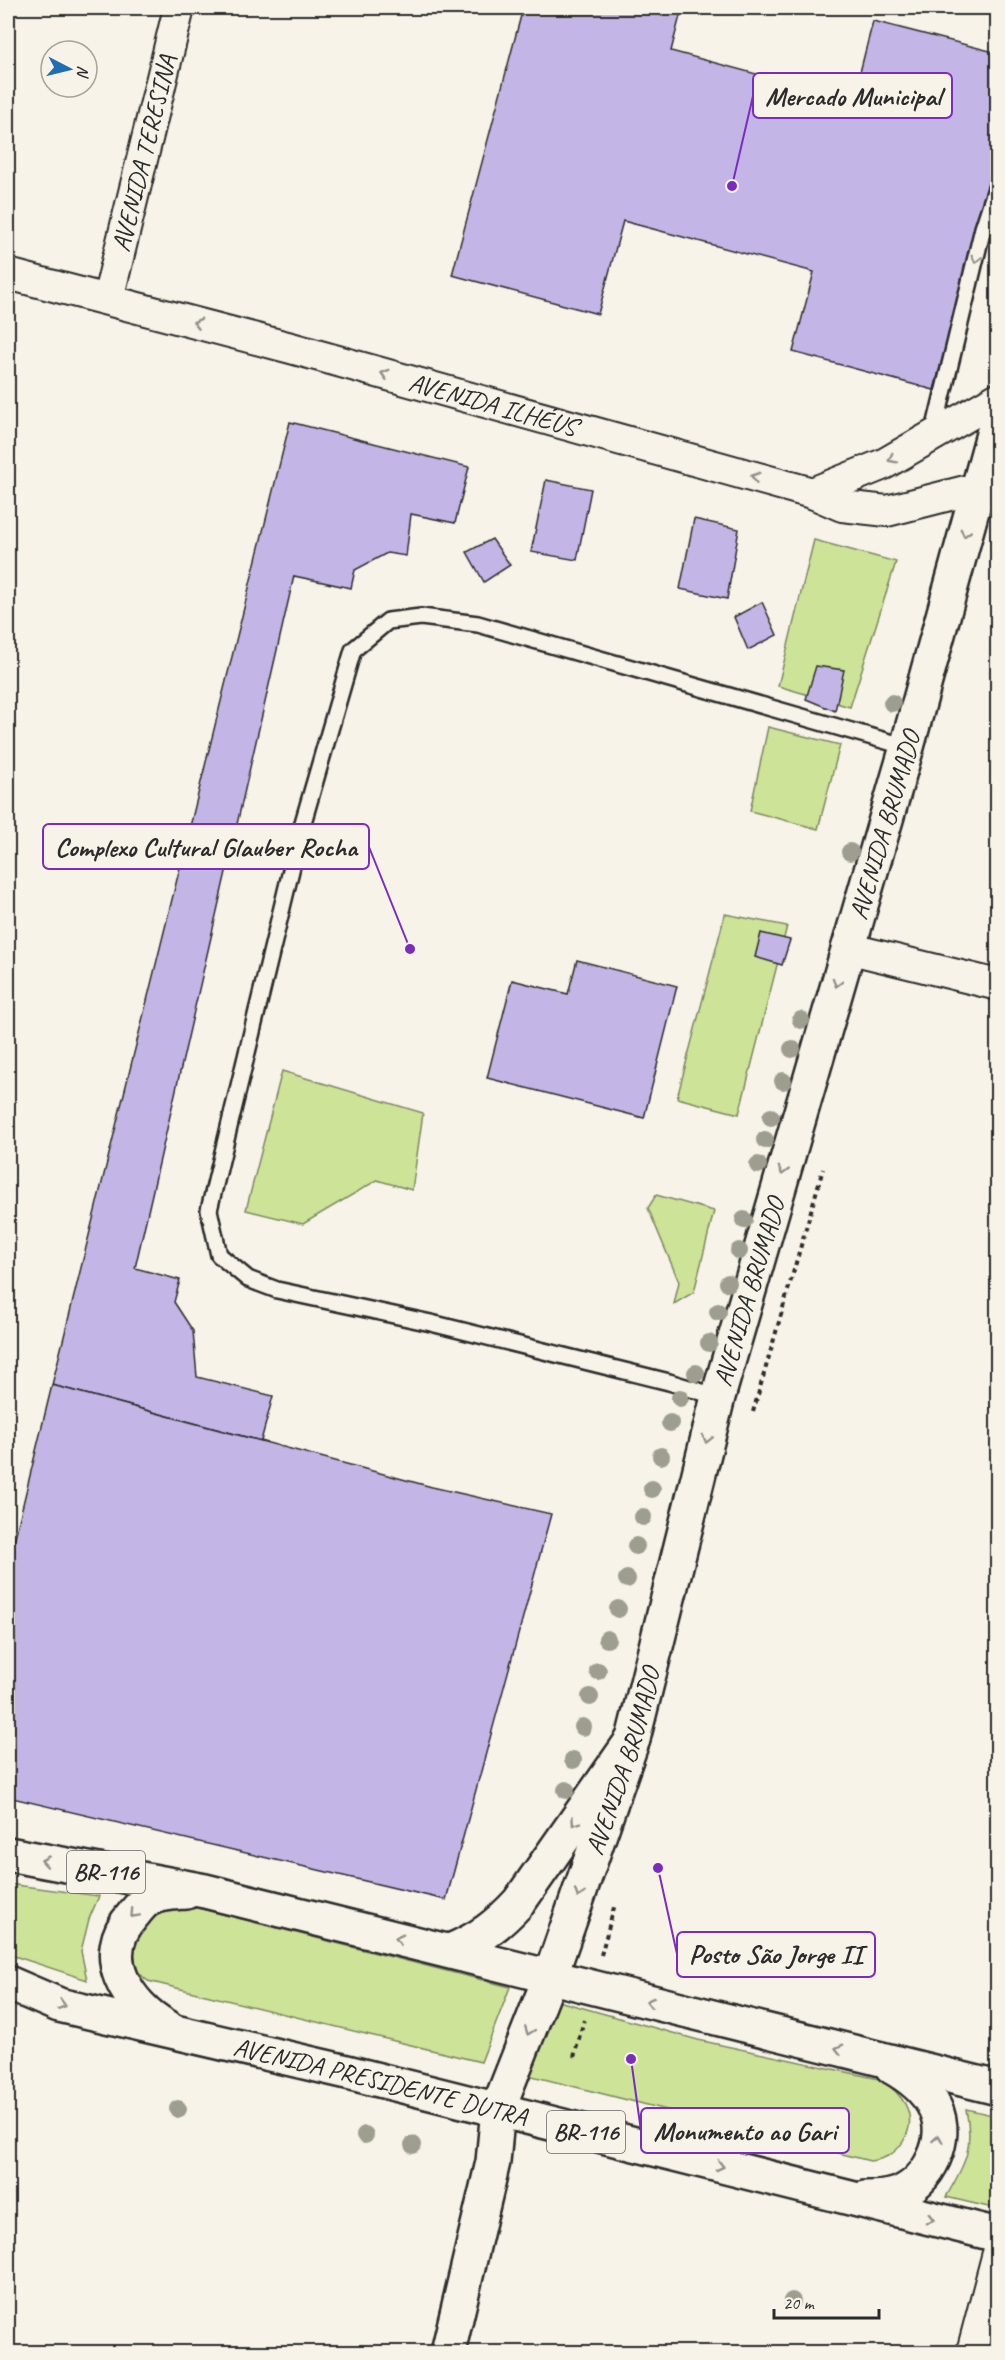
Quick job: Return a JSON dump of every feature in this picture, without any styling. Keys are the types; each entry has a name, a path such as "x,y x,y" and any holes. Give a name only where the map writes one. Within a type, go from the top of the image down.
{"main road":[{"name":"AVENIDA BRUMADO","path":"447,2352 493,2162 498,2109 550,1977 633,1739 718,1397 847,948 987,490 998,416"},
{"path":"450,1951 478,1939 519,1902 633,1739"},
{"name":"BR-116","path":"8,1854 206,1891 998,2088"},
{"path":"174,2031 150,2018 127,1990 118,1972 118,1938 124,1924 147,1899 167,1893 206,1891"},
{"name":"AVENIDA PRESIDENTE DUTRA","path":"8,1983 59,2005 498,2109 998,2235"},
{"path":"849,2198 882,2198 899,2194 917,2182 931,2165 938,2145 940,2126 936,2109 926,2094 912,2078 878,2058"}],"street":[{"name":"AVENIDA TERESINA","path":"108,299 179,8"},
{"name":"AVENIDA ILHÉUS","path":"8,274 108,299 812,493 842,506 887,511 987,490"},
{"path":"812,493 865,472 998,398"},
{"path":"847,948 998,985"},
{"path":"972,2352 998,2253"}],"lane":[{"path":"933,436 983,228 998,182"},
{"path":"718,1397 669,1382 432,1323 277,1290 248,1279 219,1255 209,1210 300,833 353,650 388,621 421,617 478,624 907,747"}],"green space":[{"path":"814,540 896,562 850,707 778,686"},
{"path":"768,727 840,745 818,829 750,811"},
{"path":"725,914 787,926 739,1114 677,1098"},
{"path":"282,1071 423,1113 412,1190 377,1180 303,1224 246,1210"},
{"path":"656,1195 714,1211 694,1292 674,1304 679,1282 648,1208"},
{"path":"8,1884 99,1896 89,1919 81,1951 87,1980 8,1954"},
{"path":"182,1904 510,1987 481,2062 148,1981 134,1965 132,1947 135,1938 150,1911"},
{"path":"551,1999 698,2040 879,2079 901,2097 910,2121 908,2130 901,2145 894,2152 881,2159 870,2161 520,2073"},
{"path":"966,2109 997,2116 997,2209 946,2197 959,2174 966,2155 969,2134"}],"building":[{"path":"523,8 682,8 671,51 853,100 873,21 998,53 998,150 934,390 793,352 814,272 623,221 598,314 452,275"},
{"path":"290,422 469,467 455,523 411,514 406,556 387,553 355,570 351,588 294,576 135,1268 180,1280 174,1302 193,1331 197,1377 273,1396 261,1441 52,1385"},
{"path":"546,480 591,489 577,560 531,552"},
{"path":"694,519 739,529 727,599 680,589"},
{"path":"492,539 510,565 484,582 467,552"},
{"path":"762,602 777,635 748,650 734,617"},
{"path":"816,666 844,670 835,711 806,699"},
{"path":"761,933 790,940 782,965 755,957"},
{"path":"577,960 677,986 644,1118 487,1078 512,980 568,994"},
{"path":"52,1385 432,1487 551,1514 446,1900 8,1797 8,1566"}],"place":[{"name":"Mercado Municipal","path":"732,186"},
{"name":"Complexo Cultural Glauber Rocha","path":"410,949"},
{"name":"Posto São Jorge II","path":"658,1868"},
{"name":"Monumento ao Gari","path":"631,2059"}]}
